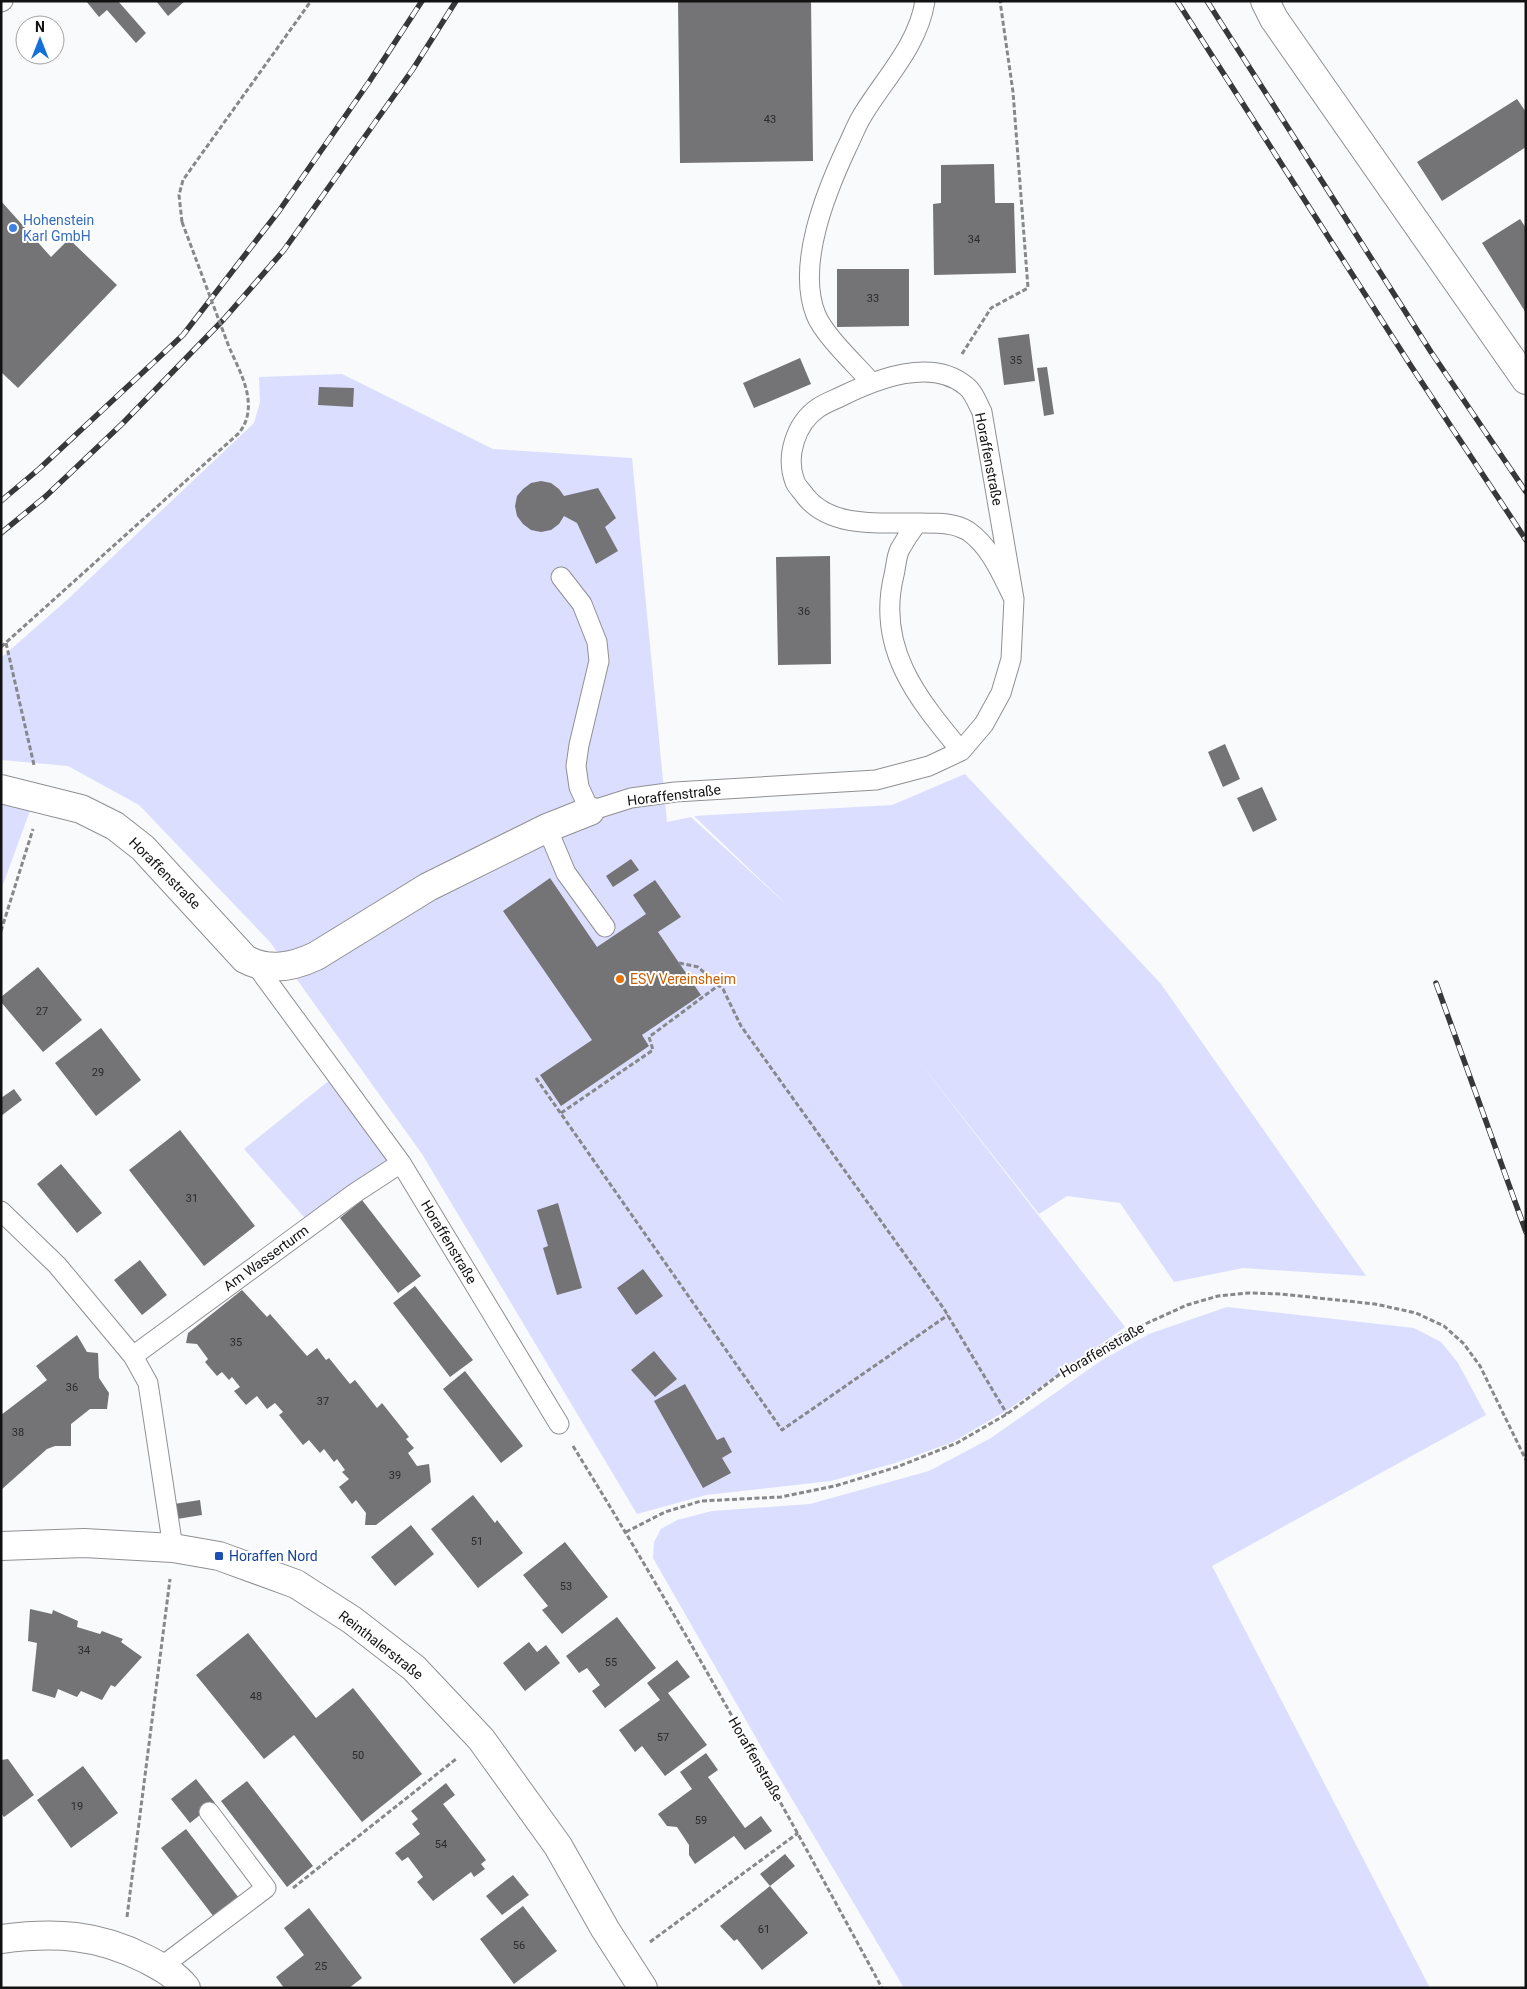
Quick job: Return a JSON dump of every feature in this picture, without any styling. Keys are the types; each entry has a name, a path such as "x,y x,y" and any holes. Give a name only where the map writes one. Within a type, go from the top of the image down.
{"street":[{"path":"1270,10 1526,380"},
{"name":"Horaffenstraße","path":"1,789 81,810 115,826 144,848 245,959 255,964 269,967 284,967 308,960 428,888 547,828 590,811"},
{"name":"Reinthalerstraße","path":"1,1546 84,1543 173,1548 219,1556 296,1584 352,1620 414,1668 481,1739 558,1846 642,1988"},
{"path":"1,1939 34,1935 79,1936 123,1947 161,1966 179,1979 186,1988"}],"lane":[{"path":"871,382 835,342 816,315 809,278 815,232 829,185 861,117 900,61 923,13 925,1"},
{"name":"Horaffenstraße","path":"590,811 631,798 675,792 876,780 928,766 961,751 984,724 1001,693 1011,659 1014,599 982,412 968,387 949,375 916,371 871,382 818,408 803,423 794,439 790,459 795,483 810,502 828,514 856,522 946,523 967,531 981,543 995,561 1014,599"},
{"path":"916,523 899,550 890,592 890,628 905,674 931,715 961,751"},
{"path":"561,577 582,604 597,642 600,661 579,745 576,766 579,787 590,811"},
{"path":"547,828 566,873 605,927"},
{"name":"Horaffenstraße","path":"255,964 401,1163 559,1424"},
{"name":"Am Wasserturm","path":"133,1356 355,1192 401,1163"},
{"path":"1,1211 57,1265 133,1356 148,1383 173,1548"},
{"path":"161,1966 266,1888 209,1812"}],"path":[{"path":"1,647 239,433 245,425 248,417 247,390 182,222 179,195 183,180 311,1"},
{"path":"949,375 990,308 1028,288 1012,92 1000,1"},
{"path":"1,931 42,799 6,643"},
{"path":"679,963 698,967 723,989 741,1026 948,1315 1007,1414"},
{"path":"561,1113 652,1050 649,1037 719,985"},
{"path":"536,1078 782,1430 948,1315"},
{"name":"Horaffenstraße","path":"626,1532 665,1512 702,1501 781,1497 835,1486 888,1470 957,1443 1007,1414 1076,1362 1121,1335 1187,1305 1218,1296 1249,1293 1281,1294 1375,1304 1416,1313 1444,1326 1464,1344 1480,1366 1526,1460"},
{"name":"Horaffenstraße","path":"559,1424 626,1532 798,1833 882,1988"},
{"path":"123,1947 151,1736 173,1548"},
{"path":"287,1893 481,1739"},
{"path":"624,1960 798,1833"}],"shaded area":[{"path":"342,374 493,449 632,458 667,822 691,817 788,906 694,816 892,805 965,774 1161,984 1366,1276 1243,1268 1174,1282 1120,1203 1067,1196 1039,1214 914,1055 1125,1327 1009,1409 953,1442 895,1463 831,1481 706,1495 637,1514 422,1154 270,942 139,805 68,766 1,760 1,658 68,599 254,423 260,402 259,377"},
{"path":"1,800 31,808 1,890"},
{"path":"336,1075 401,1163 311,1225 244,1149"},
{"path":"1227,1307 1414,1328 1441,1342 1458,1363 1486,1415 1212,1566 1430,1988 904,1988 763,1750 653,1558 654,1542 661,1529 677,1520 712,1511 810,1504 929,1471 991,1438 1102,1360 1149,1334"}],"building":[{"path":"86,1 118,1 146,33 136,43 107,10 99,17"},
{"path":"156,1 185,1 168,16"},
{"path":"678,1 811,1 813,161 680,163"},
{"path":"1517,99 1526,112 1526,147 1442,201 1417,162"},
{"path":"994,164 995,203 1014,203 1016,273 934,275 933,204 941,203 941,165"},
{"path":"1,201 51,257 69,239 117,285 18,388 1,372"},
{"path":"1520,219 1526,228 1526,313 1482,243"},
{"path":"837,269 909,269 909,326 837,327"},
{"path":"1029,334 1035,381 1004,385 998,338"},
{"path":"800,358 811,384 754,408 743,383"},
{"path":"1047,367 1054,414 1044,416 1037,368"},
{"path":"319,387 354,388 353,407 318,405"},
{"path":"541,481 551,483 564,496 598,488 616,518 605,527 618,551 596,564 577,523 564,516 559,524 551,530 541,532 531,530 523,524 517,516 515,506 517,496 531,483"},
{"path":"830,556 831,664 778,665 776,557"},
{"path":"1225,744 1240,779 1223,787 1208,752"},
{"path":"1262,787 1277,820 1253,832 1237,798"},
{"path":"631,859 639,870 613,887 606,876"},
{"name":"ESV Vereinsheim","path":"550,878 597,947 646,914 633,895 655,880 681,917 658,932 701,995 642,1035 649,1046 561,1106 540,1075 592,1040 503,911"},
{"path":"38,967 82,1020 43,1052 1,1002 1,997"},
{"path":"101,1028 141,1080 96,1116 55,1063"},
{"path":"14,1089 22,1100 1,1116 1,1098"},
{"path":"180,1130 255,1226 204,1266 129,1170"},
{"path":"61,1164 102,1213 77,1233 37,1184"},
{"path":"362,1200 421,1276 398,1293 340,1218"},
{"path":"558,1203 582,1288 557,1295 543,1248 548,1246 537,1210"},
{"path":"140,1260 167,1295 142,1315 114,1280"},
{"path":"643,1269 663,1296 636,1315 617,1288"},
{"path":"415,1286 473,1360 450,1377 393,1303"},
{"path":"242,1290 267,1317 270,1314 307,1356 317,1348 326,1360 329,1358 350,1384 355,1380 377,1408 382,1403 409,1437 406,1439 414,1448 408,1453 417,1466 429,1464 431,1482 376,1525 365,1525 366,1513 356,1500 352,1504 339,1487 349,1479 342,1472 345,1470 337,1459 334,1462 324,1449 320,1453 309,1440 303,1445 279,1415 283,1412 275,1403 267,1409 257,1396 246,1405 234,1391 240,1387 232,1377 229,1380 222,1372 217,1376 205,1362 208,1359 197,1344 186,1343 188,1333"},
{"path":"77,1335 87,1352 98,1353 99,1378 109,1393 107,1409 90,1409 71,1424 71,1446 55,1446 47,1449 1,1490 1,1415 47,1380 36,1366"},
{"path":"654,1351 677,1379 655,1397 631,1370"},
{"path":"465,1371 523,1446 501,1463 443,1389"},
{"path":"685,1384 717,1440 724,1437 732,1452 722,1458 731,1473 703,1488 654,1401"},
{"path":"473,1495 495,1523 497,1520 523,1553 478,1588 431,1529"},
{"path":"200,1500 202,1515 177,1519 174,1504"},
{"path":"411,1525 434,1554 395,1586 371,1557"},
{"path":"565,1542 608,1597 562,1634 542,1610 548,1606 523,1575"},
{"path":"30,1609 52,1614 53,1610 78,1621 77,1627 100,1634 102,1631 123,1639 121,1642 142,1657 115,1687 111,1685 102,1700 81,1691 77,1697 58,1689 55,1698 32,1691 37,1643 28,1641"},
{"path":"617,1617 656,1668 605,1708 592,1691 600,1685 587,1668 579,1673 566,1656"},
{"path":"248,1633 316,1718 353,1688 422,1774 362,1822 294,1735 264,1759 196,1675"},
{"path":"529,1642 537,1652 546,1645 560,1663 525,1691 503,1663"},
{"path":"677,1660 690,1677 668,1693 707,1745 665,1776 642,1746 635,1752 619,1730 660,1700 647,1683"},
{"path":"706,1753 718,1770 708,1777 745,1828 761,1816 772,1831 745,1850 734,1836 695,1864 689,1855 689,1845 677,1827 667,1826 658,1814 692,1789 680,1772"},
{"path":"8,1759 34,1795 4,1817 1,1813 1,1760"},
{"path":"83,1766 118,1813 71,1848 37,1800"},
{"path":"196,1779 215,1803 190,1823 171,1799"},
{"path":"247,1781 313,1866 287,1887 221,1801"},
{"path":"446,1783 455,1795 443,1804 486,1860 481,1864 485,1869 474,1877 471,1872 433,1901 417,1882 423,1877 408,1857 402,1861 395,1853 420,1834 412,1824 418,1819 411,1811"},
{"path":"186,1829 242,1902 217,1921 161,1848"},
{"path":"785,1854 795,1866 770,1886 760,1874"},
{"path":"513,1875 529,1895 502,1915 486,1896"},
{"path":"770,1886 808,1933 762,1970 737,1939 734,1941 720,1926"},
{"path":"523,1906 557,1951 514,1984 480,1939"},
{"path":"309,1908 362,1978 349,1988 284,1988 276,1977 304,1955 284,1928"}],"railway":[{"path":"1,501 39,469 183,335 279,211 369,82 422,1"},
{"path":"1,533 45,497 123,423 224,319 284,250 413,69 456,1"},
{"path":"1177,1 1411,366 1526,540"},
{"path":"1207,1 1431,352 1526,492"},
{"path":"1436,983 1526,1232"}],"place":[{"name":"Hohenstein Karl GmbH","path":"13,228"},
{"name":"ESV Vereinsheim","path":"620,979"},
{"name":"Horaffen Nord","path":"219,1556"}]}
